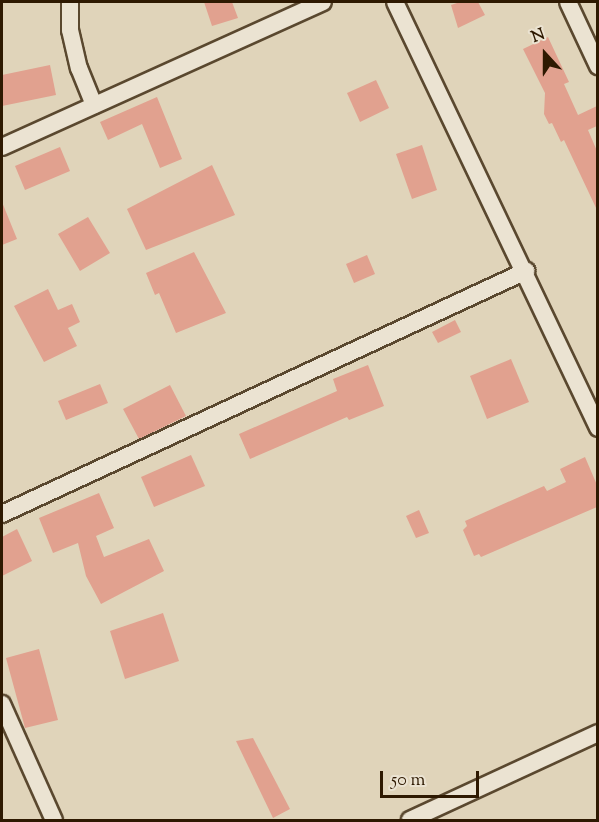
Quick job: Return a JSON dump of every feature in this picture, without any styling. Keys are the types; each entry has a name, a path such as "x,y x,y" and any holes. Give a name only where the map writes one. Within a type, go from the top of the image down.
{"street":[{"path":"70,2 69,30 79,68 94,105"},
{"path":"2,147 323,2"},
{"path":"395,2 526,271 597,429"},
{"path":"568,2 597,66"},
{"path":"2,514 526,271"},
{"path":"2,704 54,820"},
{"path":"410,820 597,734"}],"building":[{"path":"204,2 232,2 238,18 212,26"},
{"path":"460,2 478,2 485,15 458,28 451,5"},
{"path":"548,37 569,82 564,84 578,115 597,106 597,126 588,130 597,151 597,210 564,140 561,142 552,123 549,124 544,114 545,93 523,49"},
{"path":"50,65 56,95 2,106 2,75"},
{"path":"376,80 389,108 360,122 347,93"},
{"path":"157,97 182,159 160,168 142,124 108,140 100,122"},
{"path":"422,145 437,190 412,199 396,154"},
{"path":"60,147 70,171 25,190 15,166"},
{"path":"212,165 235,215 146,250 127,209"},
{"path":"2,202 17,239 2,245"},
{"path":"88,217 110,253 80,271 58,234"},
{"path":"194,252 226,313 176,333 159,293 155,295 146,273"},
{"path":"367,255 375,274 354,283 346,264"},
{"path":"48,289 58,310 72,304 80,322 68,328 77,346 44,362 14,306"},
{"path":"455,320 461,332 438,343 432,332"},
{"path":"511,359 529,402 487,419 470,376"},
{"path":"368,365 384,406 349,420 347,417 250,459 239,434 337,391 333,379"},
{"path":"100,384 108,403 66,420 58,401"},
{"path":"170,385 186,416 139,439 123,409"},
{"path":"191,455 205,486 154,507 141,477"},
{"path":"585,457 597,485 597,507 481,557 479,554 474,556 463,530 467,526 465,521 544,486 547,491 566,482 560,469"},
{"path":"99,493 114,528 96,536 104,557 149,539 164,571 101,604 86,576 78,543 53,553 39,518"},
{"path":"419,510 429,533 416,538 406,516"},
{"path":"17,529 32,561 2,576 2,537"},
{"path":"163,613 179,661 125,679 110,631"},
{"path":"39,649 58,720 25,728 6,658"},
{"path":"253,738 290,809 273,818 236,741"}]}
